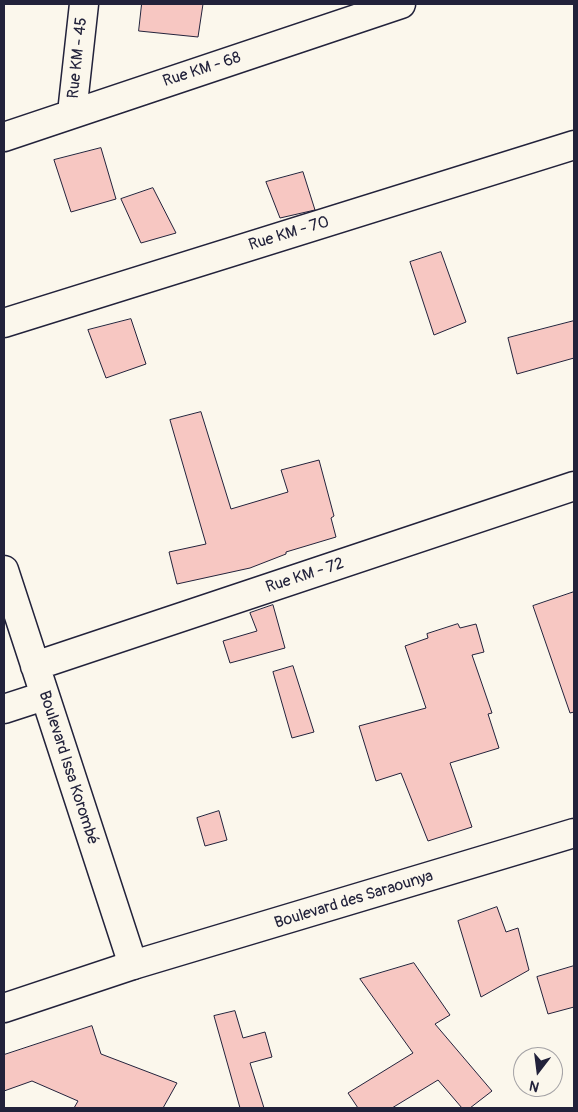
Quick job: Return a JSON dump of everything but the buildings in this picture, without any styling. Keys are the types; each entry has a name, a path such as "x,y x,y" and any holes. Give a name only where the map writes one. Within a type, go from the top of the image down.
{"street":[{"name":"Rue KM - 45","path":"72,113 84,4"},
{"name":"Rue KM - 68","path":"4,137 401,4"},
{"name":"Rue KM - 70","path":"4,323 574,145"},
{"name":"Rue KM - 72","path":"35,666 574,486"},
{"name":"Boulevard Issa Korombé","path":"4,570 133,965"},
{"path":"4,709 44,696"},
{"name":"Boulevard des Saraounya","path":"4,1008 133,965 574,833"}]}
